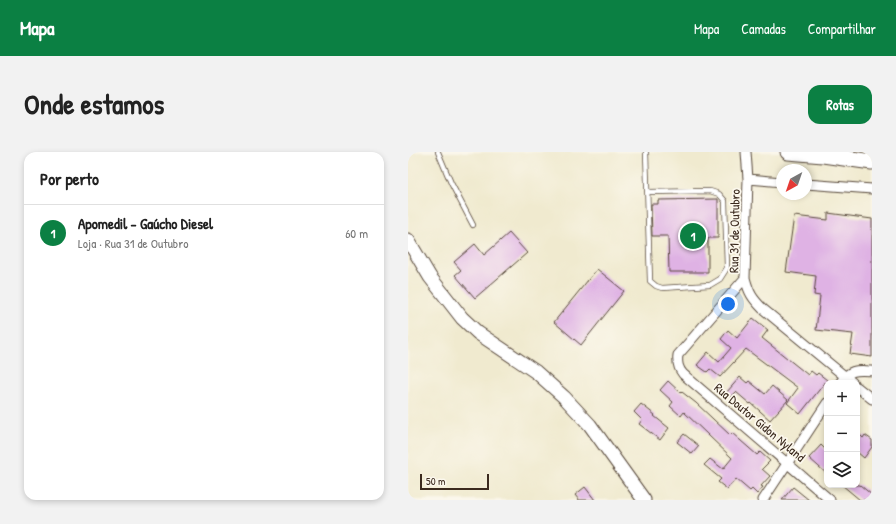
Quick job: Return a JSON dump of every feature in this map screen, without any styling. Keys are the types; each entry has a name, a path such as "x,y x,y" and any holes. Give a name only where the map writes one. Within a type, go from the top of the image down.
{"main road":[{"path":"788,152 824,155 872,162"},
{"path":"408,240 430,277 462,318 478,333 536,372 564,397 590,425 644,500"}],"street":[{"name":"Rua 31 de Outubro","path":"746,152 748,179 745,278 749,292 755,301 842,380"},
{"path":"748,179 776,181"},
{"path":"812,184 872,189"},
{"name":"Rua Doutor Gidon Nyland","path":"745,278 678,355 678,368 683,374 830,500"},
{"path":"842,380 854,370 872,371"},
{"path":"860,389 872,399"},
{"path":"762,500 824,408"}],"lane":[{"path":"438,152 451,183 473,225"},
{"path":"646,152 650,281 656,286 662,288 710,285 720,279 726,268 725,201 719,194 710,191 648,192"}],"building":[{"path":"718,199 718,238 708,238 708,272 669,272 668,236 652,236 651,204 658,204 658,200"},
{"path":"828,213 872,219 872,357 850,354 853,334 816,330 820,296 814,295 816,276 786,272 794,216 828,220"},
{"path":"509,233 527,253 475,298 455,275 461,270 454,262 475,244 484,255"},
{"path":"597,269 624,291 581,345 554,322"},
{"path":"753,318 768,330 762,338 808,375 811,371 816,375 818,373 827,380 824,380 824,384 800,414 787,403 798,388 746,349 720,377 710,369 707,372 697,365 708,352 719,362 731,348 721,339 728,330 737,338"},
{"path":"740,377 747,383 749,381 765,394 772,386 788,400 770,420 736,392 731,397 726,393"},
{"path":"668,381 681,393 682,392 696,403 730,435 732,433 757,455 760,452 770,461 762,469 770,476 761,486 763,487 757,494 752,489 750,491 736,479 727,489 718,482 721,479 704,465 710,459 723,469 732,458 684,412 681,416 670,406 673,402 660,390"},
{"path":"641,404 669,428 660,440 639,424 642,420 634,412"},
{"path":"684,434 699,446 692,454 677,442"},
{"path":"860,435 863,438 865,435 872,440 872,447 864,458 860,455"},
{"path":"821,445 824,448 824,471 809,458"},
{"path":"860,485 872,495 872,500 860,500 846,488 860,488"},
{"path":"585,487 595,500 579,500 575,495"},
{"path":"793,487 809,500 782,500"}],"place":[{"name":"Apomedil - Gaúcho Diesel","path":"693,236"}]}
